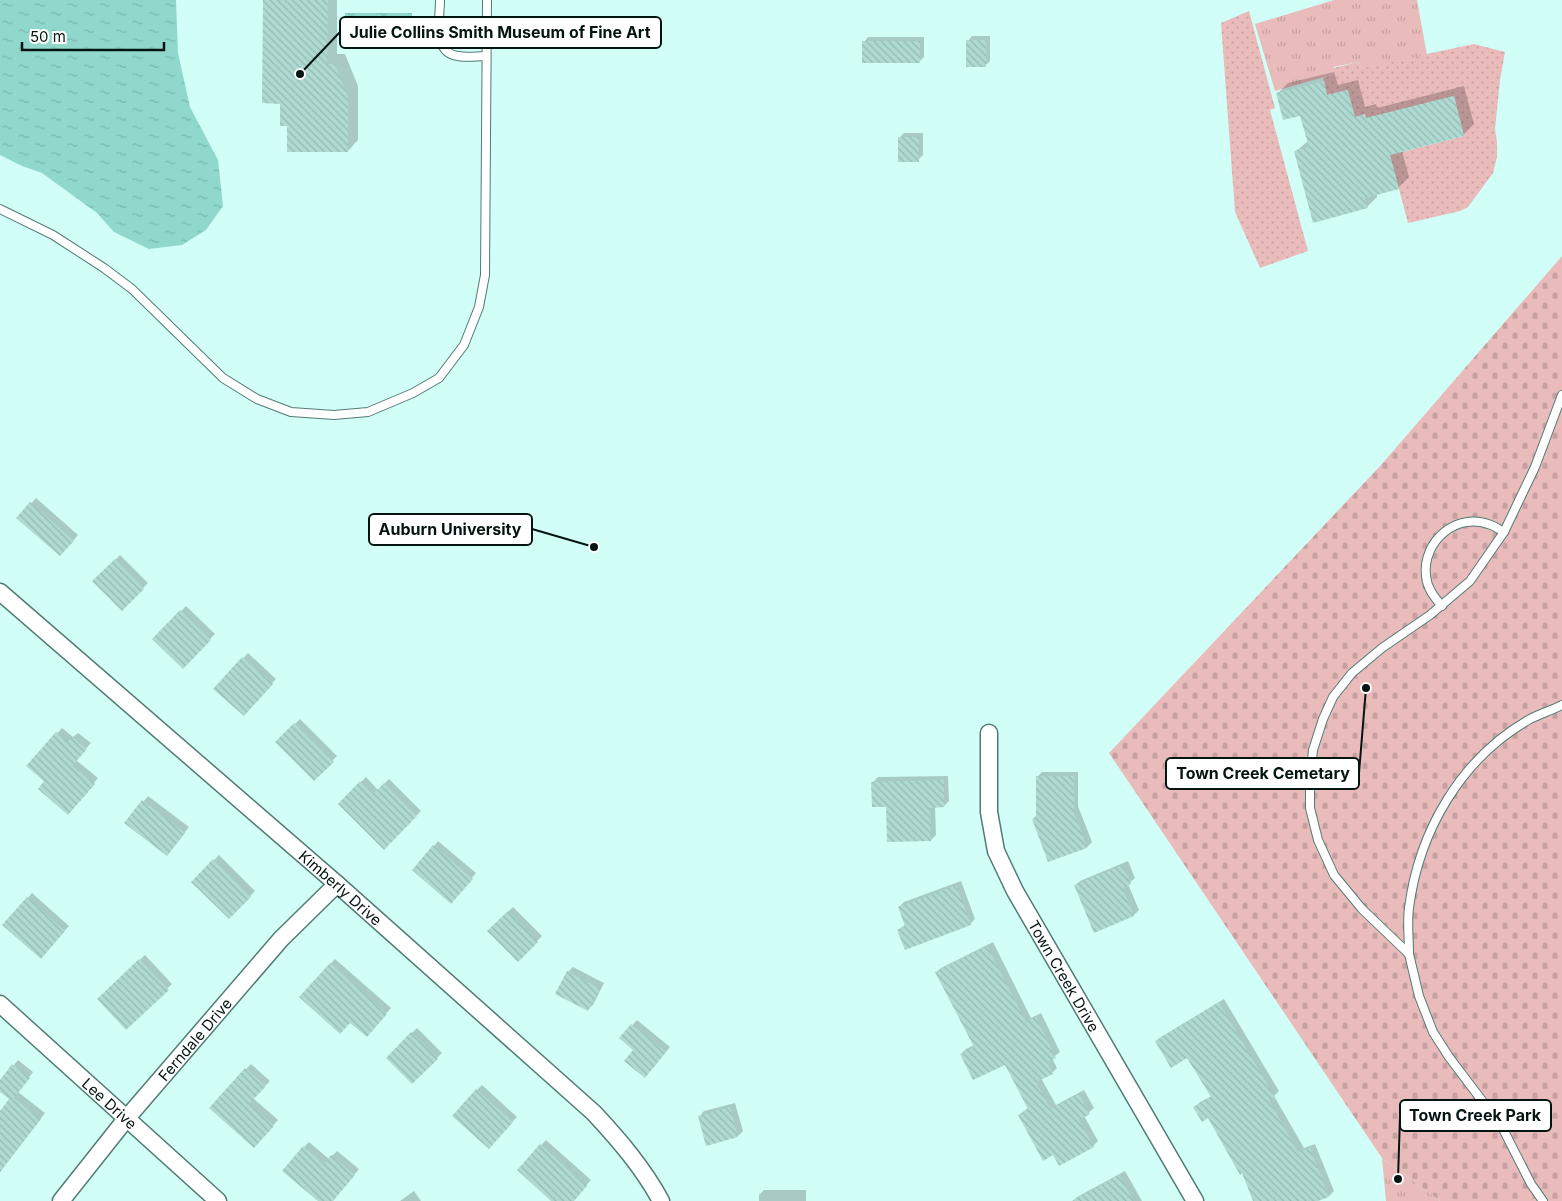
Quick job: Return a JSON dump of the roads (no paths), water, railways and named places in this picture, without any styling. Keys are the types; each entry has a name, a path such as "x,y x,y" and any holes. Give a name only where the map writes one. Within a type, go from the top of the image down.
{"street":[{"name":"Kimberly Drive","path":"0,592 337,884 594,1113 624,1145 650,1181 661,1201"},
{"name":"Town Creek Drive","path":"989,734 989,812 996,851 1015,891 1195,1201"},
{"name":"Ferndale Drive","path":"61,1201 126,1119 281,939 337,884"},
{"name":"Lee Drive","path":"0,1004 218,1201"}],"lane":[{"path":"440,0 440,42 444,51 457,56 486,56"},
{"path":"0,209 53,235 104,268 132,289 223,378 256,399 291,412 334,415 368,412 413,393 439,378 464,345 479,306 484,275 487,0"},
{"path":"1409,954 1362,909 1334,875 1318,840 1310,808 1313,750 1323,719 1333,697 1352,672 1382,648 1442,606 1470,581 1504,532 1535,467 1562,395"},
{"path":"1442,606 1431,593 1426,577 1426,560 1431,545 1442,532 1457,524 1473,521 1490,524 1504,532"},
{"path":"1543,1201 1531,1184 1502,1127 1449,1057 1433,1032 1419,996 1409,954 1409,908 1417,868 1430,831 1452,790 1477,761 1502,738 1531,719 1562,705"}],"water":[{"path":"0,0 176,0 178,53 190,107 218,160 223,206 206,230 182,245 149,249 114,232 97,213 42,173 0,155"},
{"path":"345,13 412,13 412,22 345,22"}],"place":[{"name":"Julie Collins Smith Museum of Fine Art","path":"300,74"},
{"name":"Auburn University","path":"594,547"},
{"name":"Town Creek Cemetary","path":"1366,688"},
{"name":"Town Creek Park","path":"1398,1179"}]}
